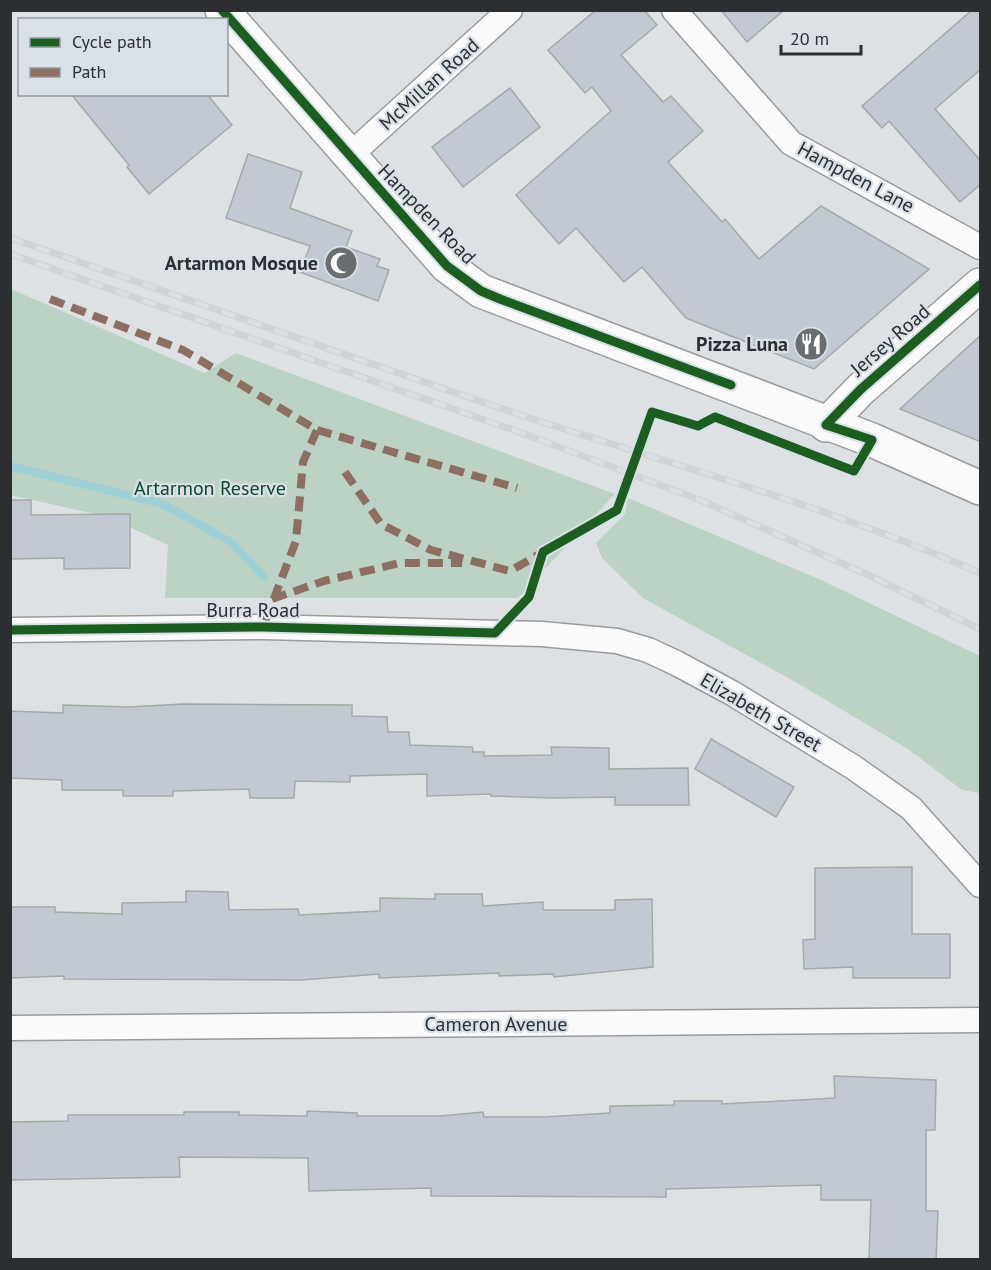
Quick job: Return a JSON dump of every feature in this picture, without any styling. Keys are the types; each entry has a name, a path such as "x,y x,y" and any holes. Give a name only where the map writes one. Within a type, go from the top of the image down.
{"street":[{"name":"Hampden Road","path":"222,10 348,157 447,266 481,291 872,440 981,488"},
{"name":"McMillan Road","path":"348,157 510,10"},
{"name":"Hampden Lane","path":"674,10 791,143 981,247"},
{"name":"Jersey Road","path":"826,424 861,389 981,285"},
{"name":"Burra Road","path":"10,630 263,627 495,633"},
{"name":"Elizabeth Street","path":"495,633 542,634 616,642 648,650 676,663 732,693 853,767 911,808 981,885"},
{"name":"Cameron Avenue","path":"10,1028 981,1020"}],"green space":[{"name":"Artarmon Reserve","path":"11,289 205,373 236,353 615,494 518,598 165,598 168,545 108,517 11,495"},
{"path":"628,498 821,580 980,656 980,793 962,790 908,749 799,684 643,598 602,558 596,543 625,514"}],"building":[{"path":"596,10 644,10 657,25 621,55 663,102 671,96 703,131 668,162 722,222 725,219 759,259 821,206 929,269 814,369 686,318 642,267 624,282 576,228 559,244 516,195 611,111 592,87 585,93 548,50"},
{"path":"721,10 784,10 747,42"},
{"path":"972,10 981,10 981,69 935,109 981,161 981,184 960,202 889,121 882,128 862,106"},
{"path":"510,88 540,127 463,187 432,147"},
{"path":"73,96 209,96 232,125 149,194 127,167 129,165"},
{"path":"248,154 302,172 290,208 352,231 346,247 380,259 377,266 389,270 378,301 300,272 310,246 226,218"},
{"path":"981,335 981,442 900,409"},
{"path":"10,500 31,500 31,515 130,514 130,568 64,569 64,558 10,559"},
{"path":"183,704 352,705 352,716 387,717 388,732 409,732 410,745 472,747 473,752 484,752 484,756 552,755 551,747 609,748 609,769 688,768 689,805 615,805 615,797 553,798 491,796 491,794 427,796 427,774 350,776 350,782 295,781 294,798 250,798 249,789 173,791 173,796 123,796 123,790 62,790 62,780 10,778 10,711 63,713 63,705 129,707"},
{"path":"711,739 794,787 776,817 695,769"},
{"path":"912,867 912,934 950,934 950,978 853,978 853,967 804,969 803,940 815,939 815,868"},
{"path":"186,891 228,892 229,910 298,909 299,915 380,911 380,898 435,899 435,894 482,894 483,906 543,902 543,910 615,910 615,900 652,899 653,967 554,977 553,974 499,976 499,973 379,978 379,974 302,980 64,979 64,976 10,978 10,907 55,907 55,912 122,914 122,903 186,902"},
{"path":"834,1076 936,1080 935,1130 926,1130 926,1211 938,1211 936,1260 869,1260 871,1200 821,1200 821,1185 666,1189 666,1197 431,1196 431,1188 309,1191 308,1158 179,1157 180,1177 10,1180 10,1122 68,1121 68,1115 184,1115 184,1112 307,1116 307,1111 357,1113 357,1116 440,1116 483,1112 484,1117 545,1117 610,1113 610,1106 674,1105 674,1101 722,1101 722,1104 835,1098"}],"waterway":[{"path":"10,466 163,504 232,543 264,577"}],"railway":[{"path":"10,238 527,417 813,508 980,573"},
{"path":"10,254 519,432 700,500 868,575 980,629"}],"marked path":[{"path":"50,299 183,350 317,430 303,462 296,541 263,627"},
{"path":"317,430 517,488"},
{"path":"345,472 381,524 431,550 510,571 543,552"},
{"path":"272,599 324,581 400,563 462,563"}],"cycle path":[{"path":"222,10 447,266 481,291 500,299 731,385"},
{"path":"10,630 263,627 495,633 529,597 543,552 617,510 652,412 698,426 715,417 854,471 872,440 826,425 861,389 980,285"}],"place":[{"name":"Artarmon Mosque","path":"341,263"},
{"name":"Pizza Luna","path":"811,344"}]}
